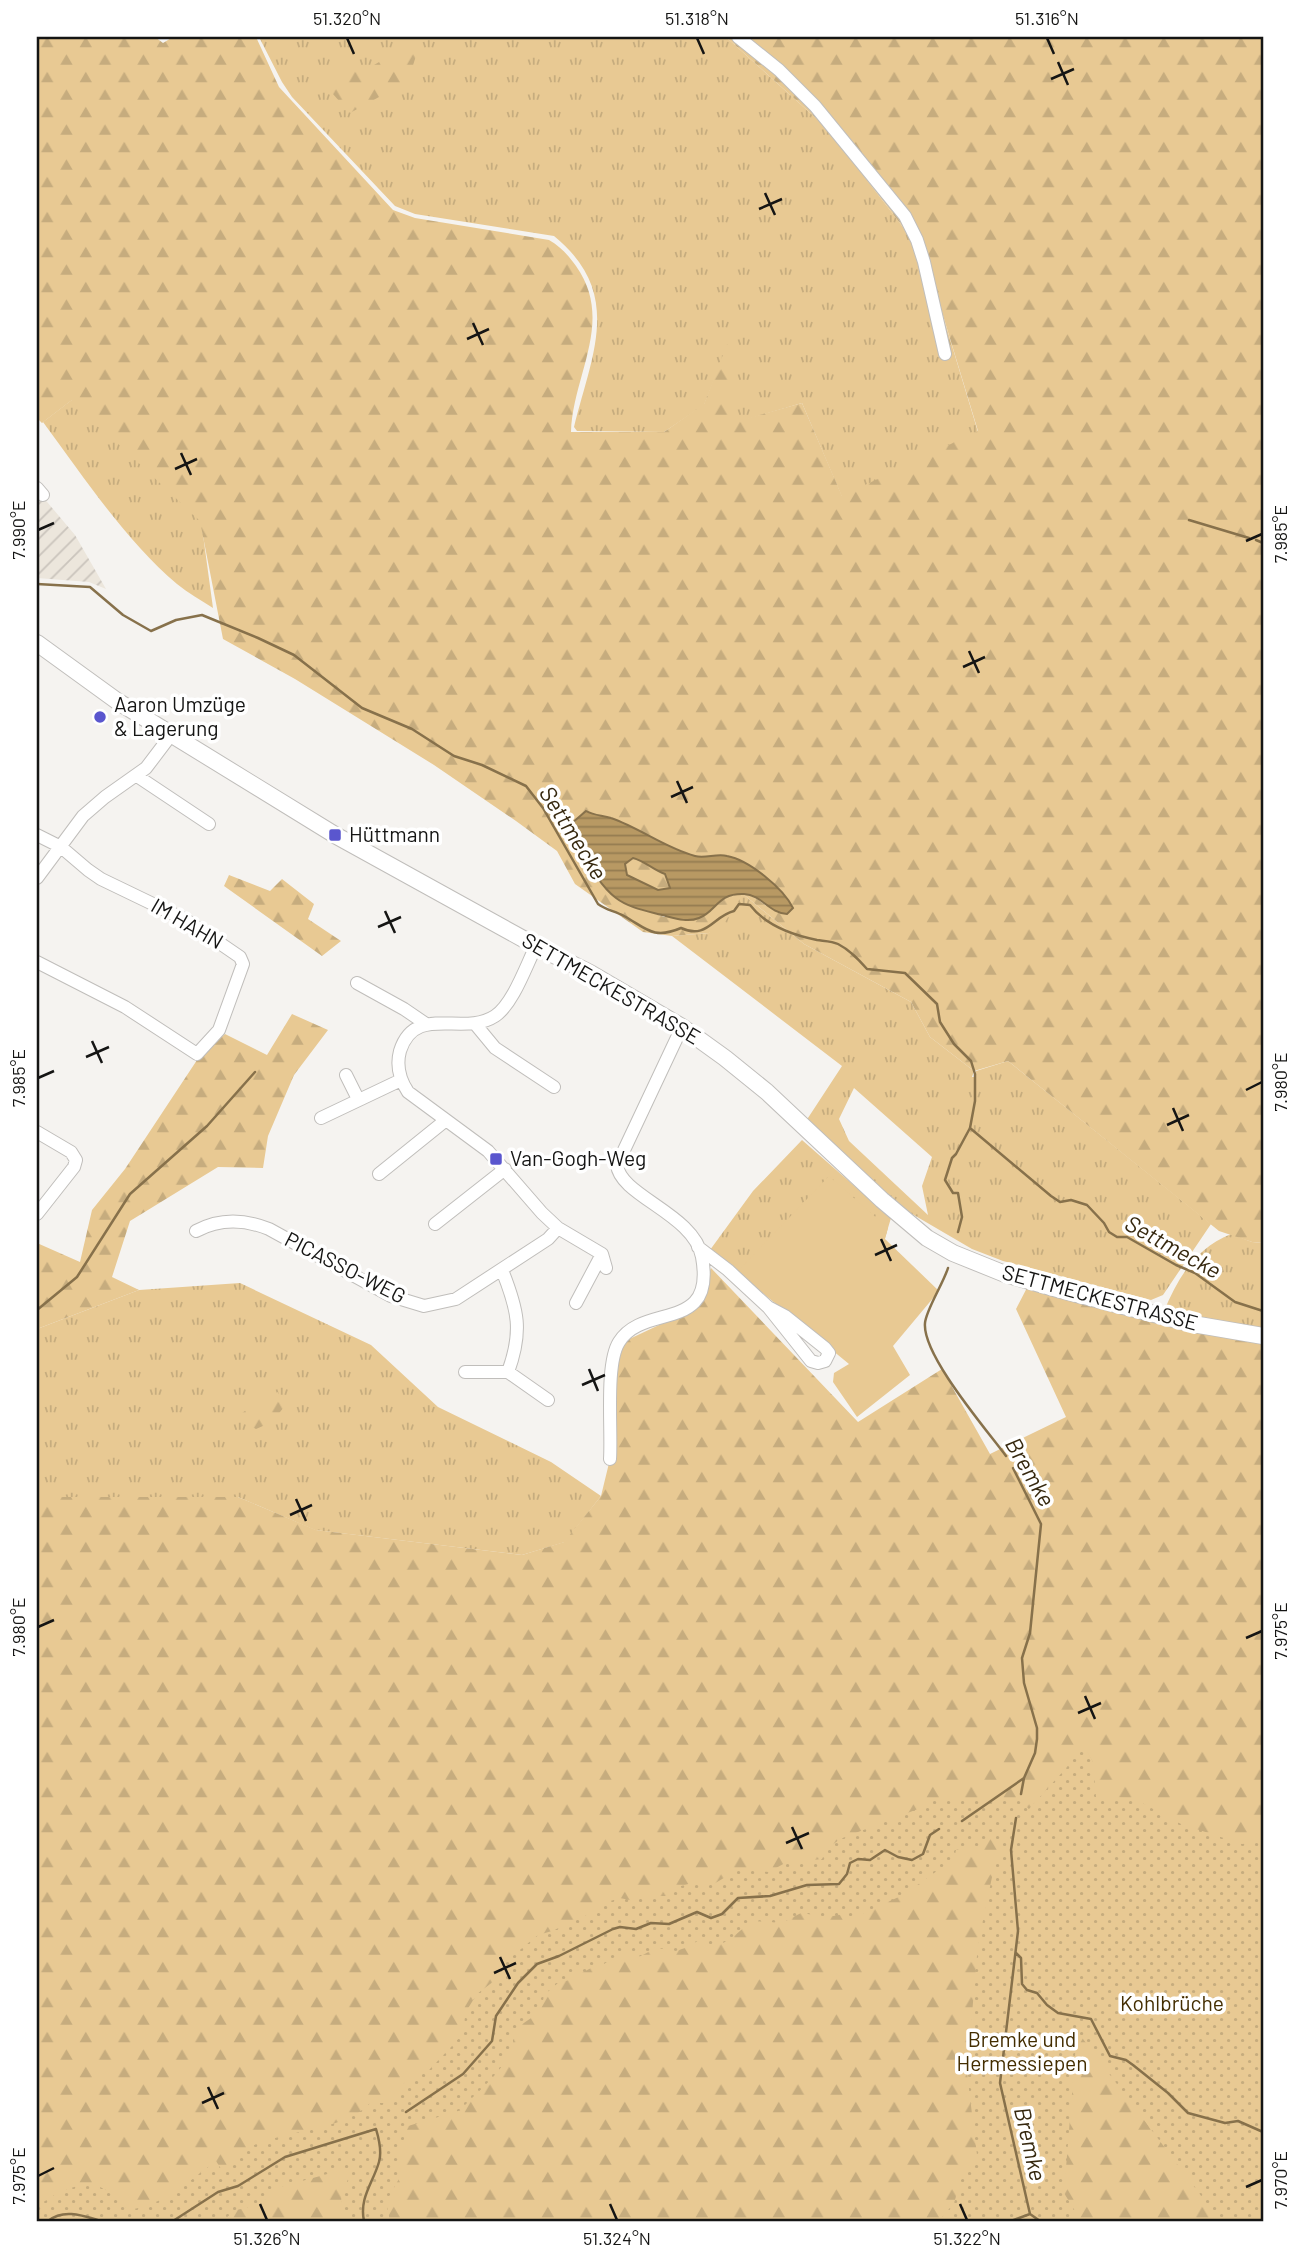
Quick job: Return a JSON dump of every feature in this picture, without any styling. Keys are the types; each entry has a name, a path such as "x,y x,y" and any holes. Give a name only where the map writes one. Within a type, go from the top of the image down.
{"street":[{"path":"738,37 779,70 815,106 905,216 924,262 945,355"},
{"name":"SETTMECKESTRASSE","path":"37,643 117,701 335,835 590,973 682,1027 744,1073 927,1238 953,1253 1005,1274 1117,1305 1204,1326 1263,1336"},
{"path":"37,878 83,816 137,776 153,760 171,735"},
{"path":"137,776 209,824"},
{"path":"37,835 61,847"},
{"name":"IM HAHN","path":"37,962 124,1007 197,1054 219,1030 243,964 240,957 196,926 96,876 61,847"},
{"path":"536,946 503,1009 497,1015 476,1025 436,1022 426,1024 413,1031 401,1048 398,1068 408,1092 488,1151 558,1228 602,1254 606,1268"},
{"path":"357,983 426,1024"},
{"path":"476,1025 495,1048 554,1087"},
{"path":"682,1027 617,1164 621,1178 672,1216 698,1247 768,1307 811,1361 825,1361 829,1353 825,1348 785,1316 768,1307"},
{"path":"346,1075 358,1099"},
{"path":"321,1118 401,1080"},
{"path":"380,1174 446,1120"},
{"path":"37,1132 71,1152 76,1160 74,1167 37,1214"},
{"path":"435,1224 505,1170"},
{"name":"PICASSO-WEG","path":"196,1231 212,1223 254,1222 391,1296 424,1306 456,1299 548,1239 558,1228"},
{"path":"610,1459 612,1363 618,1344 636,1327 681,1312 693,1304 701,1290 703,1276 698,1247"},
{"path":"576,1303 602,1254"},
{"path":"502,1270 518,1322 517,1343 508,1372"},
{"path":"465,1372 508,1372 548,1400"}],"shaded area":[{"path":"37,490 75,535 106,589 89,582 37,578"}],"green space":[{"path":"37,37 155,37 163,43 173,37 256,37 279,87 393,210 415,218 549,240 570,258 587,287 592,307 589,348 573,410 571,432 664,432 704,404 731,334 731,423 802,403 842,496 978,431 925,256 828,129 726,37 1263,37 1263,1243 1219,1231 1008,1061 974,1071 930,1037 911,1002 804,944 743,894 721,928 709,933 672,936 643,932 575,884 557,851 516,821 434,765 295,679 223,639 200,521 72,400 42,423 37,418","holes":["597,817 610,817 657,841 697,857 727,856 766,906 757,899 740,894 724,899 702,917 664,917 617,899"]},
{"path":"259,37 726,37 828,129 925,256 978,432 842,497 802,403 731,424 731,337 704,405 664,432 577,431 574,427 594,350 597,326 596,302 589,280 576,258 554,236 415,214 395,206 292,97"},
{"path":"422,37 408,81 350,113 332,93 332,73 374,65"},
{"path":"73,399 201,520 213,608 177,584 140,548 43,422"},
{"path":"633,858 665,874 670,888 658,890 627,875 625,863"},
{"path":"229,875 270,891 282,879 314,904 308,919 341,941 322,956 224,886"},
{"path":"743,894 804,944 911,1002 930,1037 974,1071 972,1077 976,1071 1008,1061 1211,1224 1163,1295 1151,1300 1003,1261 972,1249 883,1197 806,1121 842,1066 672,936 709,933","holes":["854,1088 932,1157 922,1186 928,1215 849,1141 839,1119"]},
{"path":"292,1014 328,1030 294,1075 268,1136 263,1168 218,1167 130,1221 112,1277 139,1290 37,1329 37,1243 80,1262 92,1210 125,1169 201,1054 225,1034 267,1055"},
{"path":"802,1140 891,1218 885,1238 737,1272 710,1250 753,1191"},
{"path":"829,1176 888,1228 885,1239 939,1291 893,1346 910,1375 857,1417 833,1382 834,1373 849,1364 737,1272"},
{"path":"1231,1234 1263,1243 1263,1331 1164,1311 1190,1265 1207,1247"},
{"name":"Kohlbrüche","path":"711,1268 858,1422 942,1369 990,1454 1066,1417 1016,1309 1030,1282 1263,1341 1263,2221 37,2221 37,1497 238,1497 316,1530 522,1555 564,1542 601,1496 610,1459 617,1370 623,1342 693,1309"},
{"path":"240,1283 371,1345 438,1407 551,1462 601,1496 565,1542 522,1555 315,1530 238,1497 37,1497 37,1329 139,1290"},
{"path":"278,1392 284,1407 272,1422 256,1429 236,1418 256,1402"},
{"name":"Bremke und Hermessiepen","path":"1081,1745 1085,1747 1093,1762 1096,1797 1133,1798 1181,1824 1242,1844 1263,1837 1263,2221 1220,2221 1077,2031 1064,2193 1081,2221 939,2221 954,2203 965,2167 978,2163 967,2073 978,1944 996,1858 1003,1847 991,1837 975,1849 965,1850 962,1847 956,1850 954,1859 903,1895 853,1918 844,1914 828,1917 801,1913 782,1923 753,1921 722,1943 715,1945 699,1940 676,1951 656,1948 635,1957 621,1953 604,1964 558,1983 544,1995 537,2014 515,2029 510,2053 504,2063 464,2106 465,2109 408,2126 400,2152 400,2177 386,2202 390,2221 344,2221 342,2197 353,2167 280,2187 267,2199 236,2210 222,2221 37,2221 37,2208 50,2198 76,2186 100,2187 128,2210 140,2208 175,2192 216,2161 223,2172 235,2157 251,2146 336,2123 355,2115 370,2103 387,2105 406,2081 429,2070 464,2032 465,2013 477,1994 494,1981 504,1963 538,1935 585,1916 604,1903 620,1898 634,1901 645,1896 667,1896 681,1886 696,1882 712,1885 739,1869 769,1872 785,1863 822,1859 827,1849 840,1839 923,1807 935,1799 1017,1799 1029,1809 1067,1767"}],"water":[{"path":"586,811 622,822 695,856 723,855 736,859 764,876 782,892 793,908 787,914 781,913 756,897 744,894 728,896 705,915 690,920 632,907 609,892 596,876 571,832 572,823","holes":["633,858 665,874 670,888 658,890 627,875 625,864"]}],"waterway":[{"path":"1189,520 1249,538"},
{"path":"1256,540 1263,543"},
{"name":"Settmecke","path":"37,584 90,587 123,615 151,631 176,620 202,615 258,638 294,655 362,708 412,729 454,756 482,765 526,786 543,808 598,904 650,931 663,933 681,928 697,931 734,911 739,904 750,905 764,919 789,932 838,944 867,969 905,973 937,1004 940,1022 954,1044 971,1061 975,1074 975,1101 970,1128 1060,1202 1071,1200 1087,1205 1109,1232 1117,1237 1127,1237 1195,1273 1235,1302 1263,1311"},
{"path":"37,1310 77,1277 130,1194 207,1126 255,1072"},
{"name":"Bremke","path":"958,1232 962,1217 958,1193 953,1193 945,1180 952,1158 970,1128"},
{"name":"Bremke","path":"948,1268 926,1318 927,1337 944,1372 1006,1456"},
{"name":"Bremke","path":"1013,1468 1041,1524 1030,1633 1022,1658 1024,1683 1037,1728 1037,1739 1021,1794"},
{"path":"962,1821 1024,1778"},
{"name":"Bremke","path":"1016,1818 1011,1850 1018,1931 1000,2083 1030,2214 1040,2221"},
{"path":"406,2112 463,2074 492,2041 496,2016 518,1983 537,1964 620,1927 636,1929 651,1923 669,1924 697,1912 711,1918 722,1914 738,1898 770,1896 807,1885 839,1884 847,1874 850,1863 858,1859 870,1860 885,1850 912,1860 923,1854 930,1835 939,1829"},
{"path":"1016,1953 1021,1958 1022,1984 1027,1990 1037,1993 1058,2013 1091,2019 1110,2056 1126,2060 1133,2065 1188,2113 1225,2123 1238,2121 1263,2132"},
{"path":"173,2221 218,2192 238,2186 285,2157 376,2129 380,2158 363,2205 364,2221"},
{"path":"48,2221 67,2214 101,2221"},
{"path":"1011,2221 1030,2214"}],"place":[{"name":"Aaron Umzüge & Lagerung","path":"100,717"},
{"name":"Hüttmann","path":"335,835"},
{"name":"Van-Gogh-Weg","path":"496,1159"}]}
